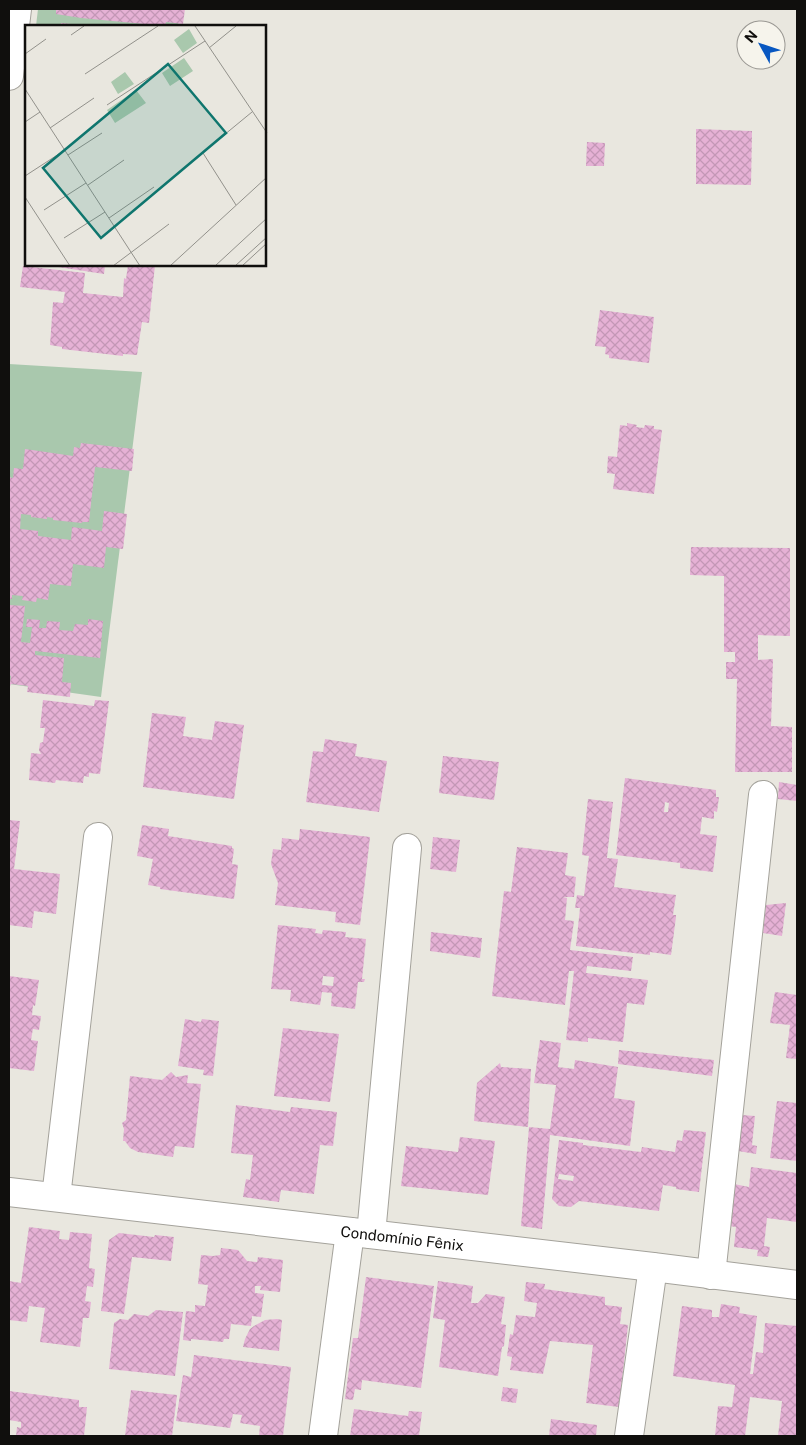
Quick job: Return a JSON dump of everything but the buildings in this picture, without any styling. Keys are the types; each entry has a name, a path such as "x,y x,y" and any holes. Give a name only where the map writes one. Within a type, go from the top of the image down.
{"street":[{"path":"9,76 17,9"},
{"path":"711,1275 763,795"},
{"path":"56,1197 98,837"},
{"path":"322,1436 360,1233 407,848"},
{"name":"Condomínio Fênix","path":"9,1192 797,1285"},
{"path":"629,1436 653,1267"}],"green space":[{"path":"38,9 180,9 178,25 36,25"},
{"path":"9,364 142,372 101,697 9,684"}]}
